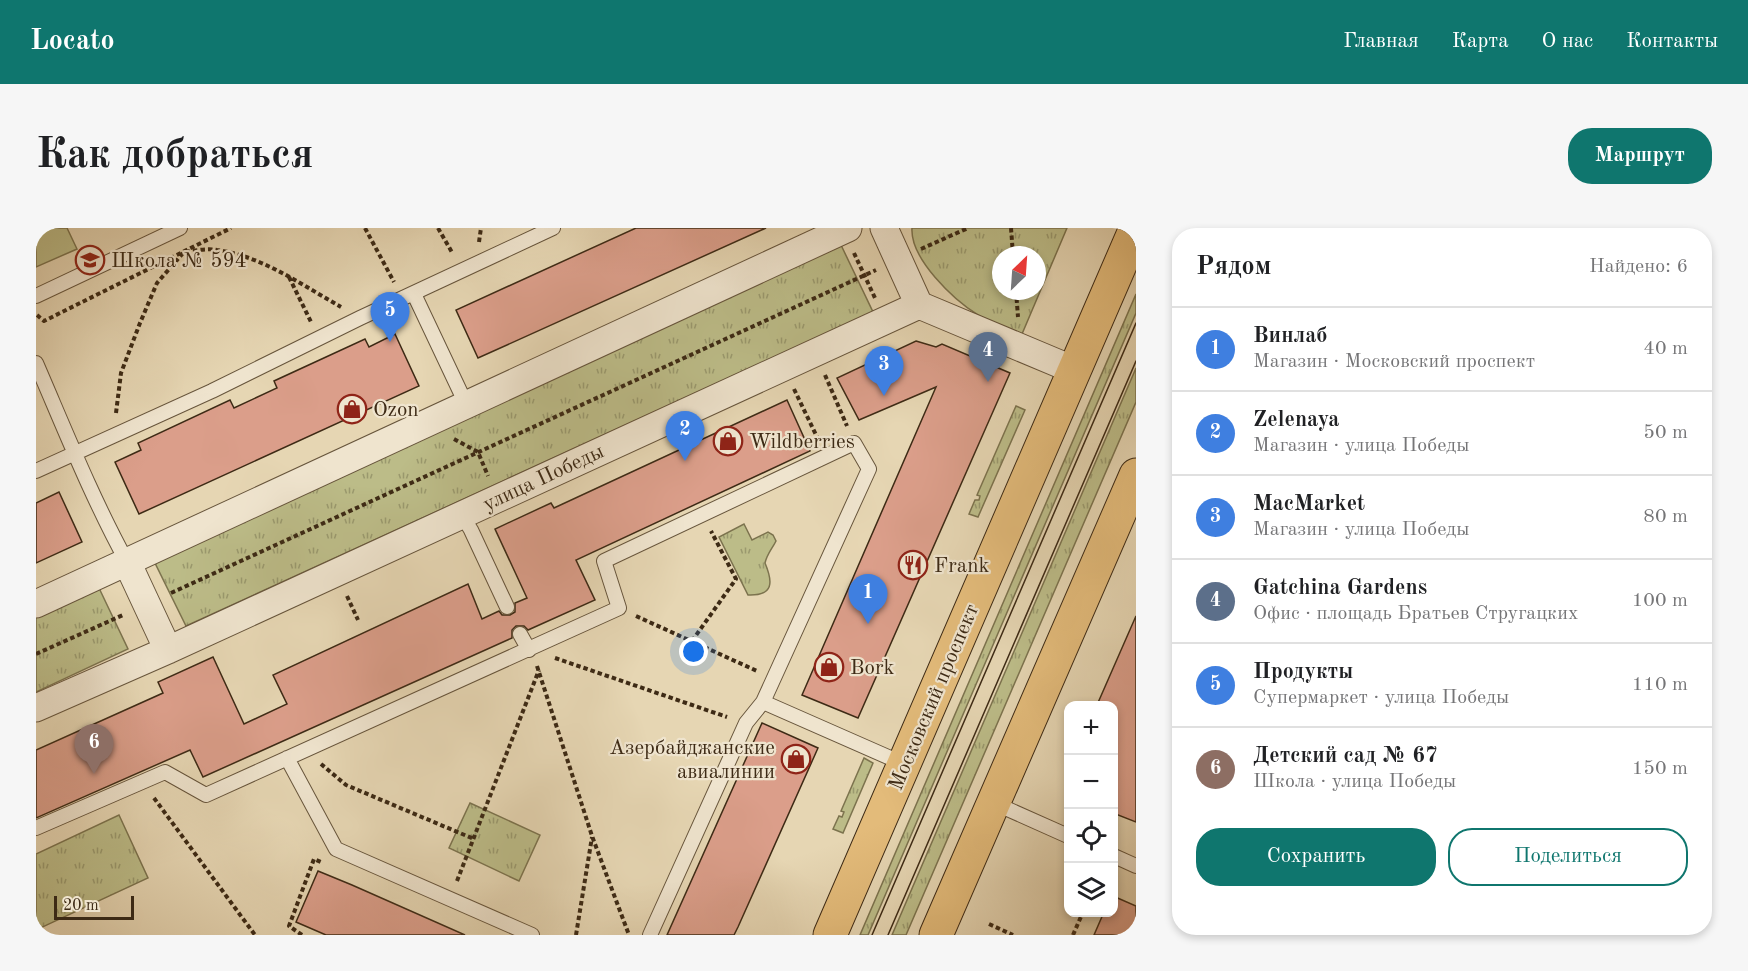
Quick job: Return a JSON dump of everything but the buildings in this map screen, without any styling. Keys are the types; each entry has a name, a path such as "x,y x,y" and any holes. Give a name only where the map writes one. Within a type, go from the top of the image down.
{"main road":[{"name":"Московский проспект","path":"830,935 1136,228"},
{"path":"936,935 1136,476"}],"street":[{"path":"884,228 919,304 1074,370"},
{"path":"36,604 466,404 849,235"},
{"name":"улица Победы","path":"36,708 168,650 919,304"},
{"path":"127,561 168,650"}],"lane":[{"path":"36,296 180,228"},
{"path":"36,471 212,391 546,230"},
{"path":"408,296 466,404"},
{"path":"36,363 75,453 127,561"},
{"path":"36,828 165,772 206,795 619,608 604,561 854,443 869,470 763,702 746,723 650,935"},
{"path":"462,515 507,607"},
{"path":"520,634 529,650"},
{"path":"763,702 904,764"},
{"path":"286,758 336,849 532,935"},
{"path":"994,803 1064,834"},
{"path":"1118,858 1136,866"}],"path":[{"path":"36,314 44,321 231,228"},
{"path":"365,228 408,296"},
{"path":"438,228 463,271"},
{"path":"918,251 968,228"},
{"path":"1011,228 1012,246"},
{"path":"849,235 879,307"},
{"path":"113,435 121,373 140,322 157,283 184,252 214,249 240,255 289,277 360,318"},
{"path":"36,654 877,270"},
{"path":"289,277 320,339"},
{"path":"824,371 854,443"},
{"path":"793,386 826,456"},
{"path":"450,436 478,452 487,473"},
{"path":"692,641 736,579 703,514"},
{"path":"346,593 358,620"},
{"path":"619,608 774,679"},
{"path":"529,650 539,669 592,836 629,935"},
{"path":"529,650 746,723"},
{"path":"450,899 539,669"},
{"path":"304,750 346,786 474,839"},
{"path":"143,782 255,935"},
{"path":"576,935 592,836"},
{"path":"302,935 289,926 314,859 338,870 345,853"},
{"path":"1073,935 1081,917"},
{"path":"989,924 1013,935"}],"green space":[{"path":"36,228 67,228 77,249 36,267"},
{"path":"912,228 1067,228 1046,277 1046,246 992,246 992,300 1036,300 1022,334 983,318 968,308 935,278 918,253 913,240"},
{"path":"841,245 873,312 186,626 155,563"},
{"path":"1136,294 1136,313 868,935 860,935"},
{"path":"1136,368 1136,402 906,935 892,935"},
{"path":"1016,406 1025,410 978,517 969,514 975,500 979,500 980,496 977,495"},
{"path":"744,524 752,540 768,532 776,541 765,563 770,582 769,587 757,595 748,595 719,537"},
{"path":"99,588 128,649 36,692 36,617"},
{"path":"864,758 873,763 843,833 833,829 839,816 842,817 844,812 841,811"},
{"path":"470,803 540,835 519,881 449,848"},
{"path":"119,815 148,878 36,930 36,854"}],"tram line":[{"path":"872,935 1136,323"},
{"path":"888,935 1136,361"}],"place":[{"name":"Школа № 594","path":"90,260"},
{"name":"Продукты","path":"390,342"},
{"name":"Gatchina Gardens","path":"988,382"},
{"name":"MacMarket","path":"884,396"},
{"name":"Ozon","path":"352,409"},
{"name":"Wildberries","path":"728,441"},
{"name":"Zelenaya","path":"685,461"},
{"name":"Frank","path":"913,565"},
{"name":"Винлаб","path":"868,624"},
{"name":"Bork","path":"829,667"},
{"name":"Азербайджанские авиалинии","path":"796,759"},
{"name":"Детский сад № 67","path":"94,774"}]}
